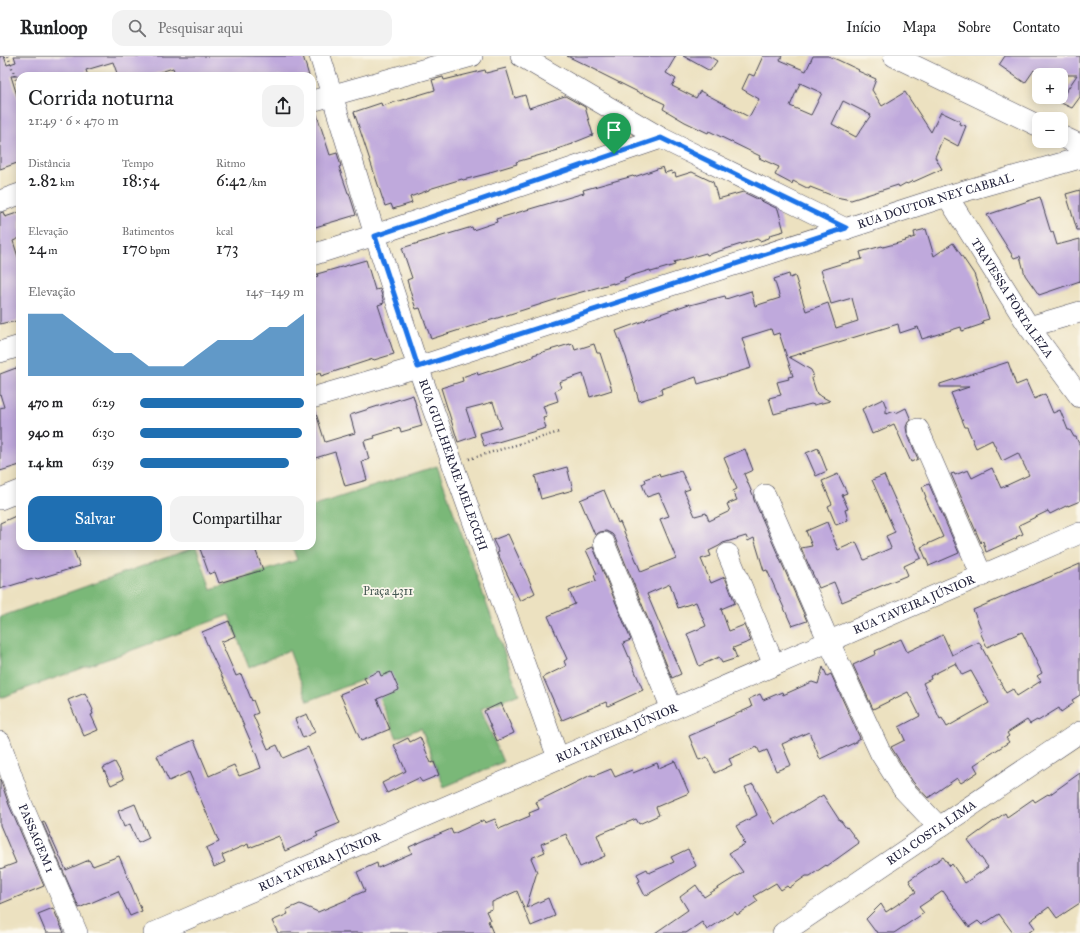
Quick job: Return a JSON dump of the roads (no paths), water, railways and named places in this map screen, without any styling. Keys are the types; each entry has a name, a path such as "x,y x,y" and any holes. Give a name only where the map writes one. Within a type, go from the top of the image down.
{"street":[{"name":"RUA GUILHERME MELECCHI","path":"320,56 322,98 375,236 418,367 558,758"},
{"path":"322,98 472,56"},
{"path":"521,56 661,138 846,228"},
{"path":"894,56 923,62 1032,122"},
{"path":"316,254 375,236 661,138"},
{"path":"1068,139 1080,145"},
{"name":"RUA DOUTOR NEY CABRAL","path":"316,397 418,367 947,196 1080,158"},
{"path":"0,201 16,195"},
{"name":"TRAVESSA FORTALEZA","path":"947,196 1029,327 1079,393"},
{"path":"1029,327 1080,312"},
{"path":"0,352 16,347"},
{"path":"918,429 982,576"},
{"path":"0,499 16,493"},
{"path":"765,495 829,642 881,754 903,788 939,827"},
{"name":"RUA TAVEIRA JÚNIOR","path":"158,932 1080,533"},
{"path":"604,542 672,709"},
{"path":"728,554 774,665"},
{"name":"RUA COSTA LIMA","path":"783,933 1080,732"},
{"name":"PASSAGEM 1","path":"0,742 20,800 77,933"}],"park label":[{"name":"Praça 4311","path":"388,591"}]}
